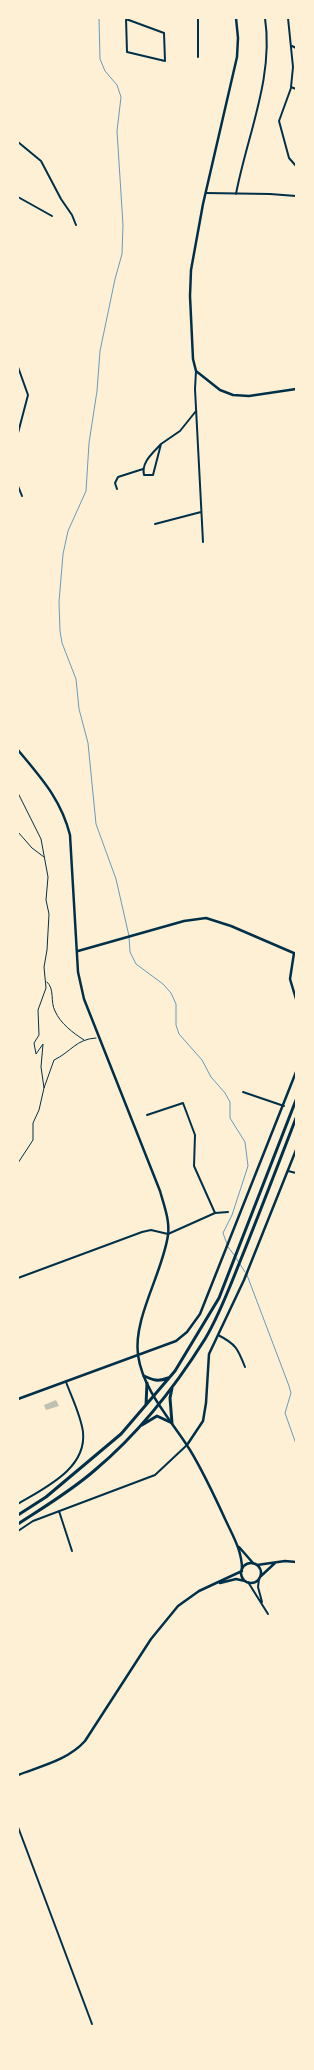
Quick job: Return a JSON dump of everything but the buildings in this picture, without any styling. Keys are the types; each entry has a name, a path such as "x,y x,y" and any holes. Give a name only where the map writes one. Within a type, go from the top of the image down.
{"highway":[{"path":"18,1515 46,1498 121,1434 169,1378 199,1334 218,1298 296,1100"},
{"path":"18,1524 56,1500 95,1470 137,1428 159,1404 173,1385 205,1338 223,1303 296,1118"},
{"path":"144,1376 160,1381 169,1378"},
{"path":"146,1406 147,1383"},
{"path":"137,1428 157,1416 172,1423 170,1398 173,1385"}],"street":[{"path":"126,18 164,33 165,61 127,52 126,18"},
{"path":"198,18 198,57"},
{"path":"203,542 196,411 196,371 190,321 191,270 206,193 237,57 238,38 236,18"},
{"path":"236,194 262,85 267,53 265,18"},
{"path":"288,18 293,67 291,87 296,89"},
{"path":"292,46 296,48"},
{"path":"291,88 280,122 289,158 296,166"},
{"path":"18,142 41,161 61,199 72,215 76,225"},
{"path":"206,193 296,196"},
{"path":"18,197 52,216"},
{"path":"18,367 28,395 18,433"},
{"path":"196,371 220,390 233,395 249,396 296,390"},
{"path":"117,489 115,483 118,477 142,469 146,461 161,444 180,431 196,411"},
{"path":"142,469 144,475 153,475 161,444"},
{"path":"18,486 22,496"},
{"path":"155,524 201,512"},
{"path":"18,750 54,795 65,816 70,835 78,951 78,972 84,999 160,1191 166,1213 168,1234 142,1318 138,1355 144,1376 154,1396 187,1445 216,1498 242,1560 242,1576 268,1614"},
{"path":"78,951 184,921 206,918 231,926 295,954 290,979 296,999"},
{"path":"18,1399 176,1341 188,1332 200,1314 227,1250 296,1072"},
{"path":"243,1092 284,1106"},
{"path":"146,1115 183,1103 195,1135 194,1166 214,1213"},
{"path":"18,1531 33,1522 59,1511 154,1475 187,1445 203,1421 206,1403 208,1359 246,1276 296,1150"},
{"path":"288,1171 296,1173"},
{"path":"18,1278 142,1232 151,1230 168,1234 214,1213 228,1212"},
{"path":"218,1335 232,1342 238,1349 245,1367"},
{"path":"18,1504 66,1472 80,1453 83,1440 81,1424 66,1382"},
{"path":"59,1511 72,1551"},
{"path":"236,1543 260,1570 258,1587 263,1605"},
{"path":"18,1775 67,1755 77,1749 89,1734 151,1639 178,1606 192,1595 242,1570 247,1564 285,1561 296,1562"},
{"path":"214,1584 236,1579 254,1582 267,1568 277,1562"},
{"path":"18,1827 92,2024"}],"path":[{"path":"18,793 41,839 48,876 46,900 49,919 47,950 44,967 46,988 38,1010 38,1035 34,1043 36,1054 43,1044 41,1067 44,1088"},
{"path":"18,832 32,848 44,857"},
{"path":"46,981 51,989 54,1011 63,1023 84,1040"},
{"path":"18,1163 33,1140 33,1123 39,1110 44,1088 54,1060 64,1056 73,1046 84,1040 99,1038"}],"waterway":[{"path":"99,18 100,59 105,71 117,85 121,97 117,131 123,225 122,254 115,279 100,351 97,391 89,443 86,491 68,531 63,554 59,602 60,631 62,643 76,679 79,709 88,743 96,824 116,879 129,936 130,952 136,964 163,984 171,993 176,1004 176,1025 179,1034 202,1060 211,1077 225,1093 230,1102 230,1118 245,1142 248,1166 232,1215 223,1233 227,1244"},
{"path":"228,1247 235,1256"},
{"path":"236,1258 245,1272"},
{"path":"247,1275 289,1386 291,1393 285,1413 296,1444"}]}
